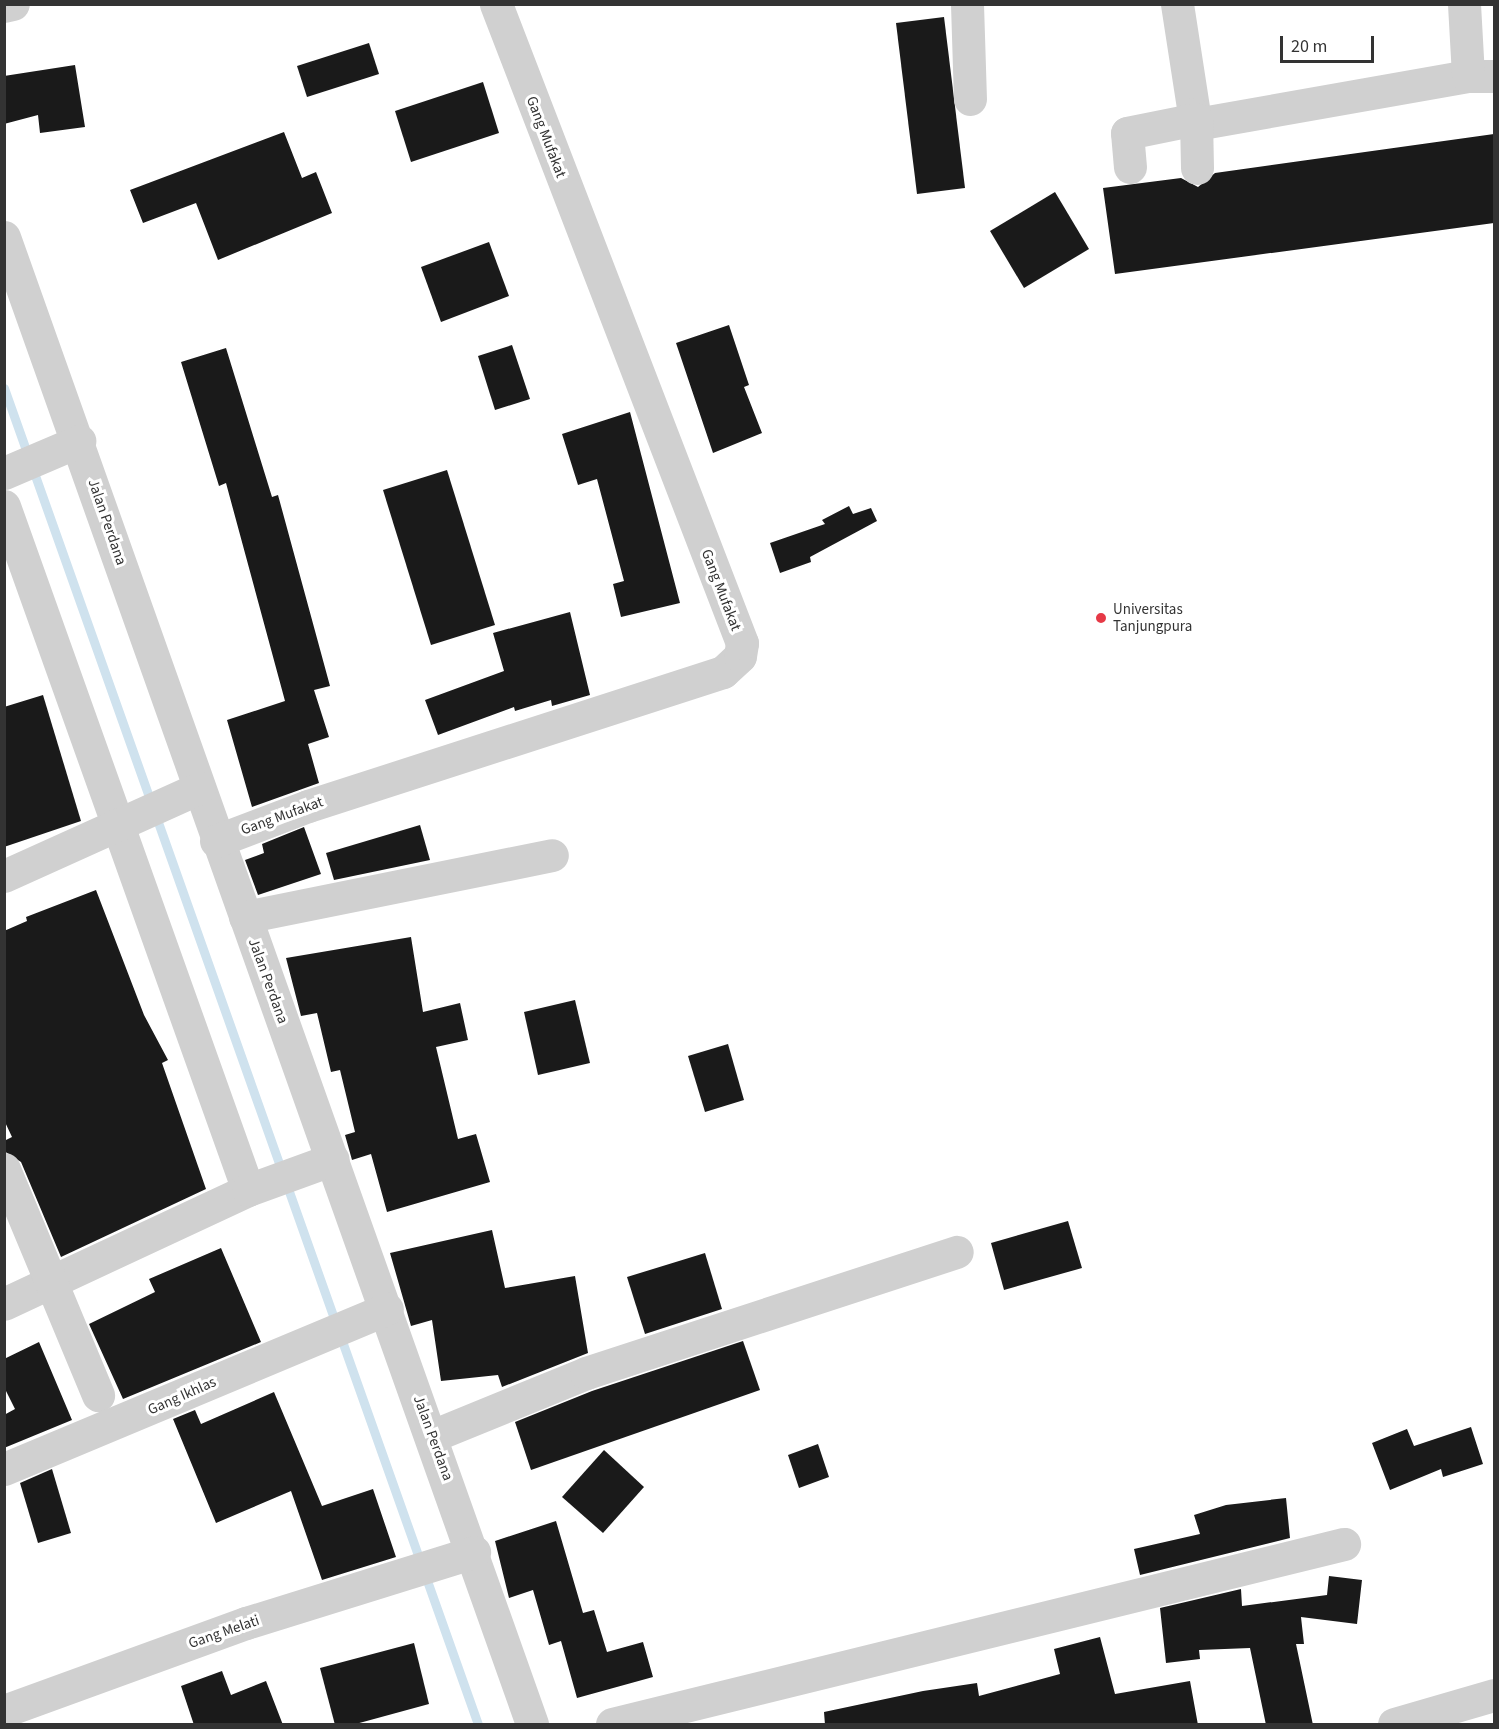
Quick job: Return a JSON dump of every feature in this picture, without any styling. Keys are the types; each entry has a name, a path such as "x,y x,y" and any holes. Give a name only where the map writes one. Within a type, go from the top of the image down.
{"street":[{"path":"4,6 13,4"},
{"name":"Gang Mufakat","path":"216,841 308,806 723,672 740,656 742,643 496,4"},
{"path":"967,4 970,99"},
{"path":"1177,4 1196,119 1197,168"},
{"path":"1130,166 1128,133 1196,119 1210,123 1481,76 1464,4"},
{"name":"Jalan Perdana","path":"6,244 69,445 194,790 245,917 372,1314 432,1436 460,1557 532,1725"},
{"path":"4,473 69,445"},
{"path":"4,506 125,820 253,1188"},
{"path":"4,876 194,790"},
{"path":"245,917 552,855"},
{"path":"4,1304 253,1188 322,1163"},
{"path":"4,1169 98,1395"},
{"path":"432,1436 586,1373 957,1252"},
{"name":"Gang Ikhlas","path":"4,1469 372,1314"},
{"path":"612,1725 1344,1544"},
{"name":"Gang Melati","path":"4,1711 246,1623 460,1557"},
{"path":"1394,1725 1494,1695"}],"building":[{"path":"944,17 965,188 917,194 896,23"},
{"path":"369,43 379,74 307,97 297,66"},
{"path":"75,65 85,127 40,133 38,115 4,124 4,76"},
{"path":"483,82 499,133 411,162 395,111"},
{"path":"284,132 302,178 316,172 332,213 218,260 196,203 143,223 130,190"},
{"path":"1494,134 1494,223 1115,274 1103,188 1181,178 1198,187 1215,173"},
{"path":"1055,192 1089,249 1024,288 990,231"},
{"path":"489,242 509,296 441,322 421,267"},
{"path":"729,325 749,385 744,387 762,433 713,453 676,343"},
{"path":"512,345 530,399 495,410 478,356"},
{"path":"226,348 272,497 278,495 330,686 314,690 329,737 308,744 319,783 252,807 227,720 285,701 226,483 219,486 181,362"},
{"path":"630,412 680,603 621,617 613,584 624,581 597,479 578,485 562,434"},
{"path":"447,470 495,625 431,645 383,490"},
{"path":"849,506 853,514 871,508 877,521 810,557 811,562 780,573 770,543 825,524 822,520"},
{"path":"570,612 590,695 552,706 551,700 515,711 514,707 438,735 425,700 504,671 493,633"},
{"path":"43,695 81,821 4,847 4,707"},
{"path":"420,825 430,860 334,880 326,853"},
{"path":"304,827 321,874 258,895 245,860 264,853 262,844"},
{"path":"96,890 144,1015 168,1060 162,1063 206,1189 61,1257 21,1162 4,1151 4,1141 12,1137 4,1120 4,931 27,921 26,917"},
{"path":"411,937 423,1012 460,1003 468,1040 436,1047 458,1139 476,1134 490,1182 387,1212 371,1154 352,1160 345,1135 355,1132 340,1070 331,1072 317,1013 301,1016 286,958"},
{"path":"575,1000 590,1063 538,1075 524,1012"},
{"path":"728,1044 744,1100 705,1112 688,1056"},
{"path":"1068,1221 1082,1268 1004,1290 991,1243"},
{"path":"492,1230 505,1288 575,1276 588,1353 502,1387 498,1375 441,1381 432,1320 411,1326 390,1253"},
{"path":"221,1248 261,1342 123,1399 89,1324 155,1292 149,1279"},
{"path":"705,1253 722,1309 645,1334 627,1277"},
{"path":"743,1341 760,1390 531,1470 515,1422 592,1391"},
{"path":"39,1342 72,1420 4,1448 4,1415 15,1409 4,1387 4,1359"},
{"path":"274,1392 322,1506 373,1489 396,1557 322,1580 291,1491 216,1523 173,1419 195,1410 201,1424"},
{"path":"1471,1427 1483,1464 1443,1477 1441,1469 1390,1490 1372,1443 1407,1429 1414,1446"},
{"path":"818,1444 829,1477 799,1488 788,1455"},
{"path":"604,1450 644,1487 603,1533 562,1497"},
{"path":"52,1469 71,1533 38,1543 20,1483"},
{"path":"1286,1498 1290,1538 1140,1575 1134,1549 1200,1534 1194,1515 1226,1505"},
{"path":"556,1521 583,1613 594,1610 607,1652 643,1642 653,1677 577,1698 561,1641 549,1645 533,1590 509,1598 495,1541"},
{"path":"1329,1576 1362,1580 1357,1624 1301,1617 1304,1644 1296,1644 1313,1725 1266,1725 1250,1648 1199,1650 1200,1659 1166,1663 1160,1608 1241,1589 1242,1606 1327,1595"},
{"path":"1100,1637 1115,1694 1190,1681 1198,1725 825,1725 824,1712 923,1691 977,1683 979,1696 1060,1674 1054,1649"},
{"path":"414,1643 429,1704 352,1725 335,1725 320,1668"},
{"path":"222,1671 231,1695 266,1681 283,1725 194,1725 181,1686"}],"waterway":[{"path":"4,388 478,1724"}],"place":[{"name":"Universitas Tanjungpura","path":"1101,618"}]}
